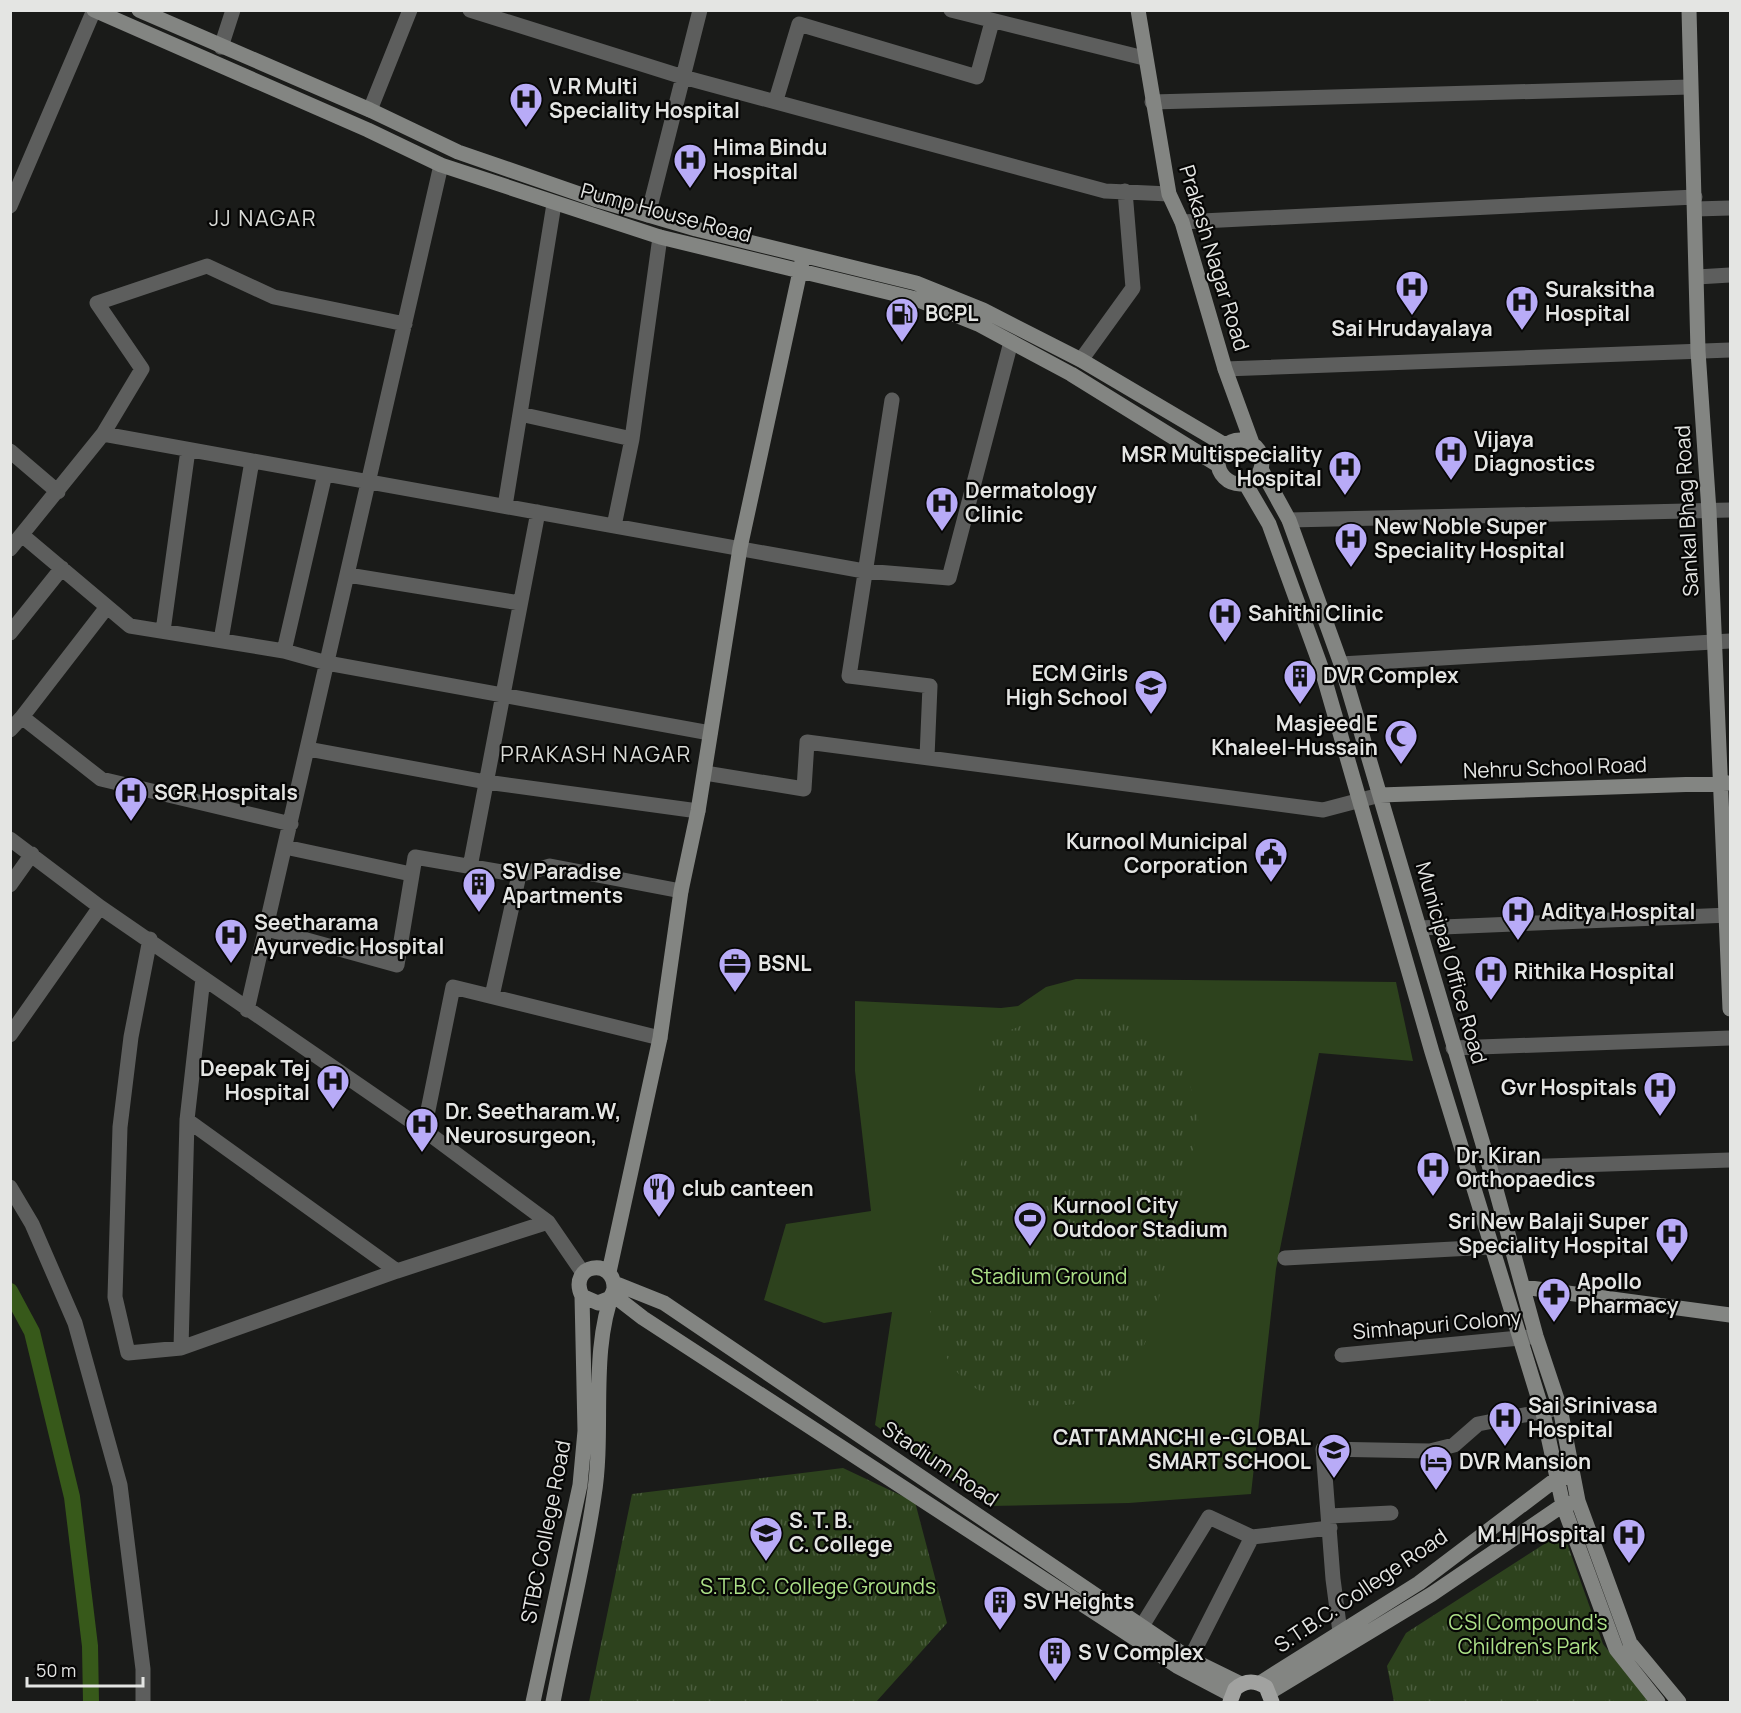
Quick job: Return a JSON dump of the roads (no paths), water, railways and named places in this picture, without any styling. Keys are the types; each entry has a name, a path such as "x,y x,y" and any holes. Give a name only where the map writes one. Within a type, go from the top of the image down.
{"main road":[{"path":"1232,1697 1247,1682 1267,1693"}],"street":[{"path":"139,10 370,110 458,152 801,263 916,283 983,310 1081,360 1225,445"},
{"path":"221,47 232,10"},
{"path":"370,110 410,10"},
{"path":"470,10 683,77 776,100 1105,191 1169,194"},
{"path":"614,526 632,439 660,237 648,215 700,10"},
{"path":"951,10 1144,58"},
{"name":"Prakash Nagar Road","path":"1138,10 1144,58 1169,194 1182,222 1225,369 1252,443"},
{"name":"Sankal Bhag Road","path":"1689,10 1698,351 1710,512 1723,642 1731,1009"},
{"path":"10,206 94,11"},
{"name":"Pump House Road","path":"94,11 368,130 441,165 660,237 801,263 916,299 978,324 1071,375 1218,465"},
{"path":"776,100 799,24 977,77 992,22"},
{"path":"1152,102 1690,87"},
{"path":"247,1010 441,165"},
{"path":"1081,360 1133,288 1125,192"},
{"path":"1182,222 1695,203 1731,208"},
{"path":"505,506 554,204"},
{"name":"STBC College Road","path":"553,1702 594,1495 601,1340 660,1038 681,891 699,811 740,549 801,263"},
{"path":"10,549 103,434 142,369 97,303 207,266 274,297 405,324"},
{"path":"1697,276 1731,275"},
{"path":"103,434 864,571 949,578 1011,342"},
{"path":"1225,369 1731,350"},
{"path":"892,400 849,676 930,686 927,757"},
{"path":"520,414 632,439"},
{"path":"1238,440 1252,443 1261,455 1261,469 1252,480 1238,484 1225,478 1218,465 1218,458 1225,445 1238,440"},
{"path":"163,631 188,450"},
{"path":"13,457 58,492"},
{"path":"221,640 252,461"},
{"name":"Municipal Office Road","path":"1261,469 1289,520 1341,664 1490,1168 1536,1336 1560,1408 1575,1477 1570,1503 1616,1648 1658,1702"},
{"path":"284,651 325,474"},
{"name":"Municipal Office Road","path":"1245,483 1269,524 1317,656 1518,1338 1543,1413 1555,1480 1570,1503 1630,1643 1679,1702"},
{"path":"1289,520 1731,510"},
{"path":"470,867 538,512"},
{"path":"22,535 130,626 284,651 327,663 710,733"},
{"path":"10,633 62,568"},
{"path":"348,575 520,603"},
{"path":"10,730 107,607"},
{"path":"1341,664 1723,642"},
{"path":"22,717 101,779 291,824"},
{"path":"705,773 804,789 807,741 1323,810 1380,795"},
{"path":"308,749 486,782 699,811"},
{"name":"Nehru School Road","path":"1380,795 1725,783"},
{"path":"10,839 100,907 150,939 247,1010 424,1130 548,1222 583,1273"},
{"path":"285,847 411,874"},
{"path":"10,885 32,854"},
{"path":"267,929 397,965 415,857 519,875 550,866 681,891"},
{"path":"492,996 519,875"},
{"path":"10,1035 100,907"},
{"path":"1419,928 1728,916"},
{"path":"150,939 131,1037 120,1127 115,1297 128,1353 181,1348 397,1271 548,1222"},
{"path":"181,1348 188,1120 202,978"},
{"path":"424,1130 453,987 660,1038"},
{"path":"1453,1048 1731,1038"},
{"path":"188,1120 397,1271"},
{"path":"1490,1168 1731,1160"},
{"path":"10,1187 32,1224 75,1323 120,1485 143,1669 143,1702"},
{"path":"1285,1258 1491,1247"},
{"path":"593,1268 611,1287 598,1303 582,1296 578,1284 583,1273 593,1268"},
{"name":"Stadium Road","path":"611,1287 664,1303 1190,1659 1232,1697"},
{"name":"Stadium Road","path":"611,1287 653,1324 1178,1666 1232,1697"},
{"path":"1523,1287 1731,1315"},
{"name":"STBC College Road","path":"533,1702 580,1485 585,1431 582,1296"},
{"name":"Simhapuri Colony","path":"1342,1355 1536,1336"},
{"path":"1340,1632 1323,1449 1430,1451 1454,1445 1478,1424 1560,1408"},
{"name":"S.T.B.C. College Road","path":"1267,1693 1340,1632 1419,1583 1555,1480 1575,1477"},
{"path":"1267,1693 1432,1594 1570,1503"},
{"path":"1142,1626 1209,1517 1252,1536 1391,1513"},
{"path":"1190,1659 1252,1536"},
{"path":"1466,1547 1479,1562"}],"waterway":[{"path":"10,1291 32,1332 72,1497 90,1646 91,1702"}],"place":[{"name":"V.R Multi Speciality Hospital","path":"526,128"},
{"name":"Hima Bindu Hospital","path":"690,189"},
{"name":"Sai Hrudayalaya","path":"1412,316"},
{"name":"Suraksitha Hospital","path":"1522,331"},
{"name":"BCPL","path":"902,343"},
{"name":"Vijaya Diagnostics","path":"1451,481"},
{"name":"MSR Multispeciality Hospital","path":"1345,496"},
{"name":"Dermatology Clinic","path":"942,532"},
{"name":"New Noble Super Speciality Hospital","path":"1351,568"},
{"name":"Sahithi Clinic","path":"1225,643"},
{"name":"DVR Complex","path":"1300,705"},
{"name":"ECM Girls High School","path":"1151,715"},
{"name":"Masjeed E Khaleel-Hussain","path":"1401,765"},
{"name":"SGR Hospitals","path":"131,822"},
{"name":"Kurnool Municipal Corporation","path":"1271,883"},
{"name":"SV Paradise Apartments","path":"479,913"},
{"name":"Aditya Hospital","path":"1518,941"},
{"name":"Seetharama Ayurvedic Hospital","path":"231,964"},
{"name":"BSNL","path":"735,993"},
{"name":"Rithika Hospital","path":"1491,1001"},
{"name":"Deepak Tej Hospital","path":"333,1110"},
{"name":"Gvr Hospitals","path":"1660,1117"},
{"name":"Dr. Seetharam.W, Neurosurgeon,","path":"422,1153"},
{"name":"Dr. Kiran Orthopaedics","path":"1433,1197"},
{"name":"club canteen","path":"659,1218"},
{"name":"Kurnool City Outdoor Stadium","path":"1030,1247"},
{"name":"Sri New Balaji Super Speciality Hospital","path":"1672,1263"},
{"name":"Apollo Pharmacy","path":"1554,1323"},
{"name":"Sai Srinivasa Hospital","path":"1505,1447"},
{"name":"CATTAMANCHI e-GLOBAL SMART SCHOOL","path":"1334,1479"},
{"name":"DVR Mansion","path":"1436,1491"},
{"name":"S. T. B. C. College","path":"766,1562"},
{"name":"M.H Hospital","path":"1629,1564"},
{"name":"SV Heights","path":"1000,1631"},
{"name":"S V Complex","path":"1055,1682"}],"district":[{"name":"JJ NAGAR","path":"263,218"},
{"name":"PRAKASH NAGAR","path":"596,754"}],"park label":[{"name":"Stadium Ground","path":"1049,1277"},
{"name":"S.T.B.C. College Grounds","path":"818,1587"},
{"name":"CSI Compound's Children's Park","path":"1528,1635"}]}
